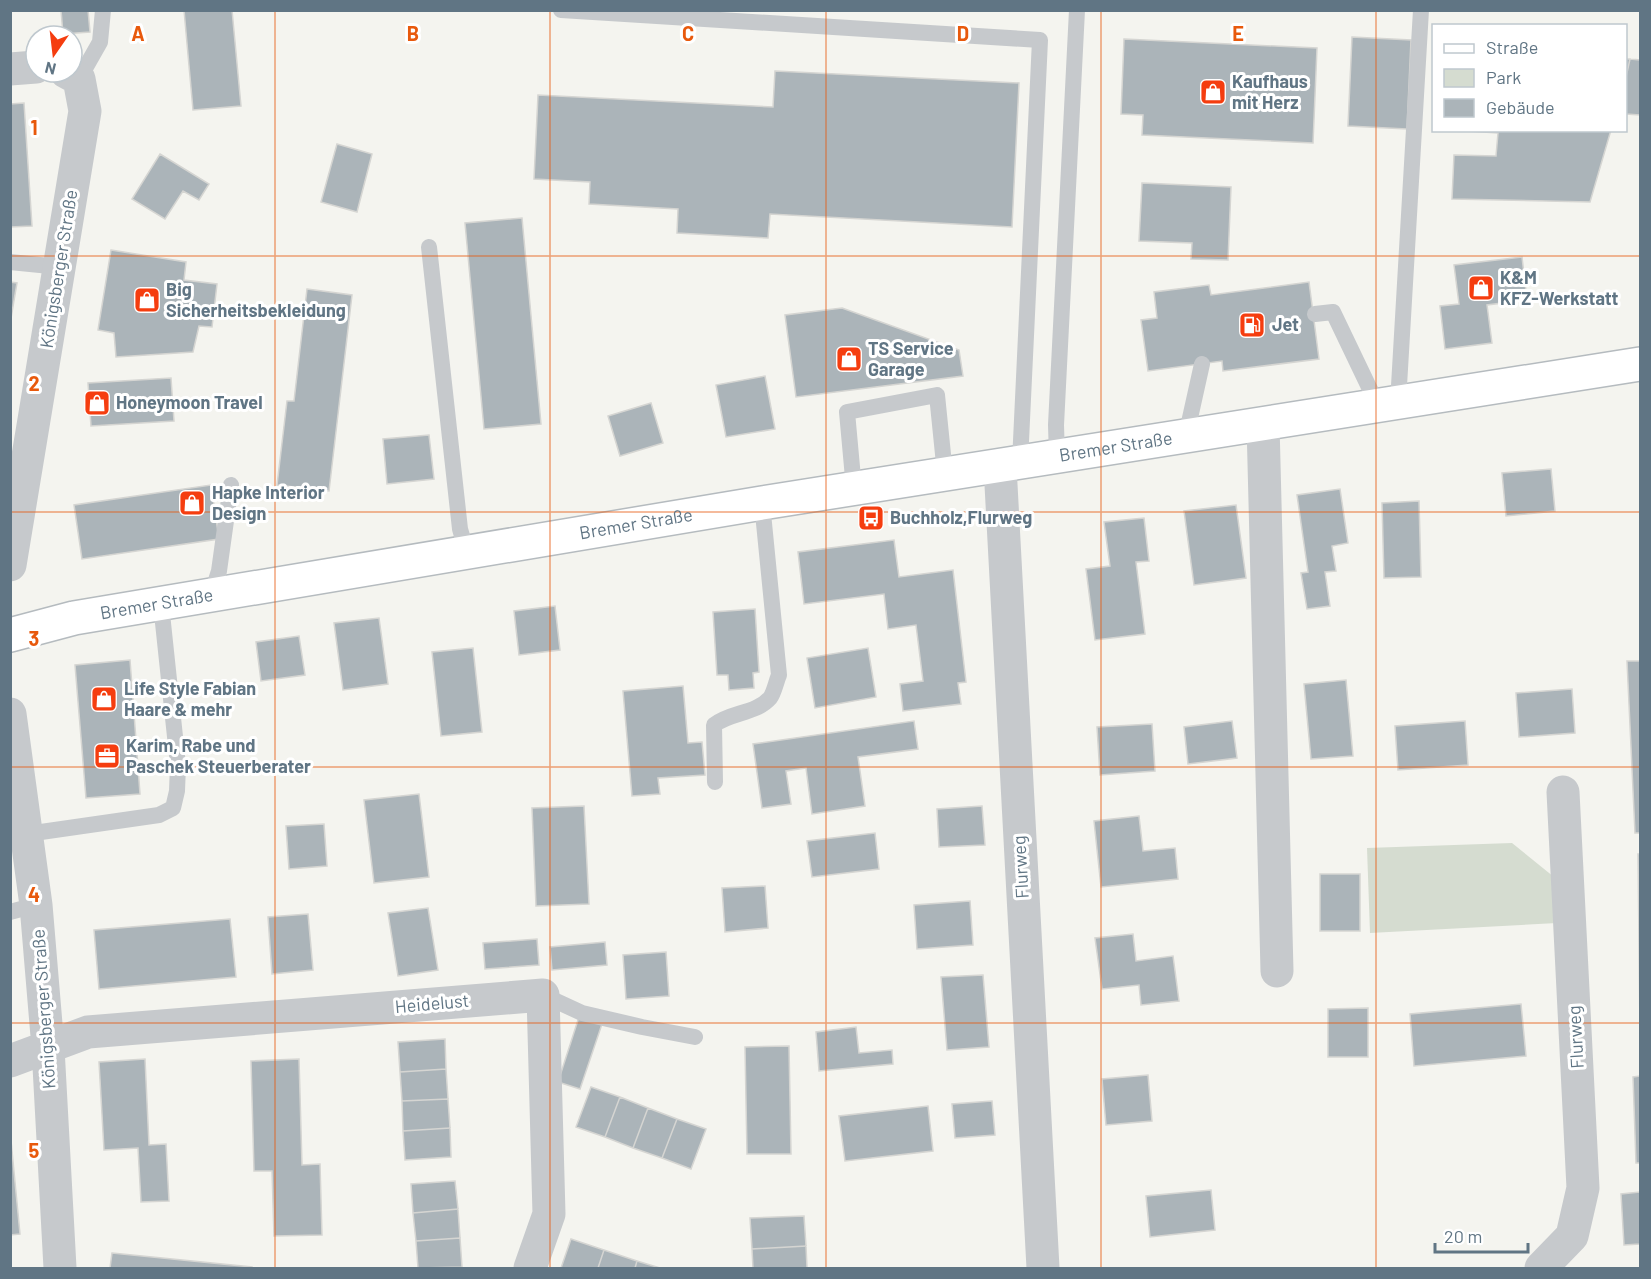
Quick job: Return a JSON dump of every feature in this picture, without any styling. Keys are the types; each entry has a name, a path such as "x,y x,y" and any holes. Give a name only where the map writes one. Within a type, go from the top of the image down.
{"street":[{"name":"Königsberger Straße","path":"10,565 85,111 75,84"},
{"name":"Bremer Straße","path":"10,635 74,618 762,503 1641,364"},
{"path":"1263,424 1277,971"},
{"name":"Flurweg","path":"1010,464 1043,1269"},
{"name":"Königsberger Straße","path":"10,714 27,834 23,909 48,1048 60,1269"},
{"name":"Flurweg","path":"1540,1269 1572,1236 1583,1188 1563,792"},
{"path":"530,1269 549,1214 543,995"},
{"name":"Heidelust","path":"10,1061 88,1032 543,995"}],"lane":[{"path":"84,61 100,42 103,10"},
{"path":"561,10 1040,40 1010,464"},
{"path":"1057,457 1056,425 1077,10"},
{"path":"1388,404 1421,10"},
{"path":"429,247 460,529 467,553"},
{"path":"10,262 60,267"},
{"path":"1315,315 1333,312 1388,404"},
{"path":"1186,436 1202,364"},
{"path":"854,489 847,412 937,395 945,474"},
{"path":"211,596 219,571 231,485"},
{"path":"715,782 714,725 723,717 750,710 771,698 779,675 762,503"},
{"path":"27,834 159,815 173,808 177,791 178,765 161,604"},
{"path":"543,995 582,1013 642,1028 695,1036"}],"green space":[{"path":"1512,843 1554,877 1557,923 1370,933 1367,848"}],"building":[{"path":"61,10 88,10 90,32 84,32 84,24 62,24"},
{"path":"184,10 232,10 241,106 193,110"},
{"path":"1352,37 1411,40 1407,129 1348,126"},
{"path":"1124,39 1317,48 1313,143 1142,135 1143,115 1121,114"},
{"path":"1630,59 1640,60 1640,115 1627,114 1627,72"},
{"path":"775,71 1019,83 1012,227 770,214 768,238 677,233 678,209 589,204 590,182 534,179 538,95 773,107"},
{"path":"24,103 32,226 10,227 10,104"},
{"path":"1483,132 1610,132 1590,202 1452,199 1454,155 1496,156 1498,133"},
{"path":"337,144 372,154 357,212 321,202"},
{"path":"160,154 209,184 199,200 183,191 165,219 132,199"},
{"path":"1142,183 1231,187 1228,260 1191,259 1192,243 1139,241"},
{"path":"522,218 541,424 484,429 465,223"},
{"path":"111,250 186,262 184,280 217,284 212,327 199,326 193,352 116,357 114,333 98,330"},
{"path":"1522,257 1527,300 1487,305 1492,343 1445,349 1440,306 1459,304 1454,265"},
{"path":"10,282 17,283 10,324"},
{"path":"1309,282 1319,359 1223,371 1222,361 1148,371 1141,320 1157,318 1154,292 1209,285 1211,295"},
{"path":"307,289 352,295 329,491 277,485 287,401 294,401"},
{"path":"842,308 959,350 963,376 796,397 785,315"},
{"path":"765,376 775,429 726,437 716,385"},
{"path":"171,378 174,421 91,426 88,383"},
{"path":"651,403 663,443 620,456 608,416"},
{"path":"429,435 434,479 387,484 383,439"},
{"path":"1551,469 1555,511 1506,516 1502,473"},
{"path":"211,485 219,539 82,559 74,505"},
{"path":"1340,489 1348,543 1332,546 1336,571 1325,572 1330,606 1307,609 1301,573 1308,572 1297,495"},
{"path":"1419,501 1421,577 1384,578 1382,503"},
{"path":"1236,505 1246,578 1194,585 1184,511"},
{"path":"1144,518 1149,561 1136,562 1145,634 1095,640 1086,569 1110,566 1104,522"},
{"path":"894,540 899,577 953,570 966,682 958,683 961,704 903,711 900,684 923,681 916,625 888,629 884,594 804,604 798,552"},
{"path":"555,606 560,650 519,655 514,611"},
{"path":"755,609 759,672 753,673 754,688 729,690 728,675 717,675 713,612"},
{"path":"379,618 388,684 343,690 334,623"},
{"path":"299,636 305,675 261,681 256,642"},
{"path":"473,648 482,732 441,736 432,652"},
{"path":"868,648 876,697 815,708 807,658"},
{"path":"130,660 140,794 86,798 75,665"},
{"path":"1627,661 1640,661 1640,833 1635,833"},
{"path":"1346,680 1353,756 1311,759 1304,684"},
{"path":"683,686 688,743 702,742 705,775 658,778 660,794 632,796 623,691"},
{"path":"1572,689 1575,733 1519,737 1516,693"},
{"path":"914,721 918,749 858,757 865,806 812,814 806,768 786,771 791,804 762,808 753,744"},
{"path":"1232,721 1237,758 1188,764 1184,727"},
{"path":"1465,721 1468,765 1398,770 1395,726"},
{"path":"1152,724 1155,771 1100,775 1097,727"},
{"path":"419,794 429,877 374,883 364,800"},
{"path":"584,806 589,904 536,906 532,808"},
{"path":"982,806 985,845 939,847 937,809"},
{"path":"1139,816 1143,851 1175,848 1178,879 1101,887 1094,821"},
{"path":"324,824 327,866 289,869 286,826"},
{"path":"875,833 879,869 812,877 807,841"},
{"path":"1638,854 1640,854 1640,1031"},
{"path":"1320,874 1360,874 1360,931 1320,931"},
{"path":"765,886 768,928 725,932 722,888"},
{"path":"970,901 973,945 917,949 914,905"},
{"path":"428,908 438,970 398,976 388,913"},
{"path":"308,914 313,970 272,974 268,917"},
{"path":"230,919 236,977 99,989 94,930"},
{"path":"1133,934 1136,961 1173,956 1179,1001 1141,1005 1139,985 1102,989 1095,938"},
{"path":"537,939 539,965 485,969 483,943"},
{"path":"605,942 607,965 552,970 550,947"},
{"path":"666,952 669,996 626,999 623,955"},
{"path":"983,975 989,1047 947,1050 941,977"},
{"path":"1521,1004 1526,1056 1414,1066 1410,1014"},
{"path":"1368,1008 1368,1057 1328,1057 1328,1009"},
{"path":"579,1017 602,1024 580,1089 558,1082"},
{"path":"856,1027 859,1053 892,1050 893,1064 819,1071 816,1032"},
{"path":"445,1039 446,1069 400,1072 398,1042"},
{"path":"789,1046 791,1154 747,1154 745,1047"},
{"path":"145,1059 149,1145 166,1144 169,1201 141,1202 138,1148 104,1150 99,1062"},
{"path":"299,1059 302,1165 320,1164 322,1235 274,1236 272,1171 254,1171 251,1061"},
{"path":"446,1069 448,1099 402,1101 400,1072"},
{"path":"1148,1075 1152,1121 1106,1125 1102,1079"},
{"path":"1640,1076 1640,1163 1636,1163 1633,1077"},
{"path":"591,1087 620,1097 605,1137 576,1127"},
{"path":"620,1097 648,1108 633,1148 605,1137"},
{"path":"448,1099 450,1128 403,1131 402,1101"},
{"path":"992,1101 995,1135 955,1138 952,1104"},
{"path":"928,1106 933,1151 845,1161 839,1116"},
{"path":"648,1108 677,1119 662,1158 633,1148"},
{"path":"677,1119 706,1129 691,1169 662,1158"},
{"path":"450,1128 451,1157 405,1160 403,1131"},
{"path":"10,1130 20,1234 10,1235"},
{"path":"455,1181 458,1209 413,1213 411,1184"},
{"path":"1211,1190 1215,1230 1150,1237 1146,1196"},
{"path":"1640,1192 1640,1244 1624,1245 1621,1194"},
{"path":"458,1209 460,1238 416,1241 413,1213"},
{"path":"804,1216 806,1246 752,1249 750,1218"},
{"path":"460,1238 462,1267 418,1268 416,1241"},
{"path":"571,1239 604,1250 598,1268 561,1268"},
{"path":"806,1246 807,1268 753,1268 752,1249"},
{"path":"604,1250 637,1261 635,1268 598,1268"},
{"path":"112,1253 252,1267 252,1268 110,1268"},
{"path":"637,1261 660,1268 635,1268"}],"place":[{"name":"Kaufhaus mit Herz","path":"1213,92"},
{"name":"K&M KFZ-Werkstatt","path":"1481,288"},
{"name":"Big Sicherheitsbekleidung","path":"147,300"},
{"name":"Jet","path":"1252,325"},
{"name":"TS Service Garage","path":"849,359"},
{"name":"Honeymoon Travel","path":"97,403"},
{"name":"Hapke Interior Design","path":"192,503"},
{"name":"Buchholz,Flurweg","path":"871,518"},
{"name":"Life Style Fabian Haare & mehr","path":"104,699"},
{"name":"Karim, Rabe und Paschek Steuerberater","path":"107,756"}]}
